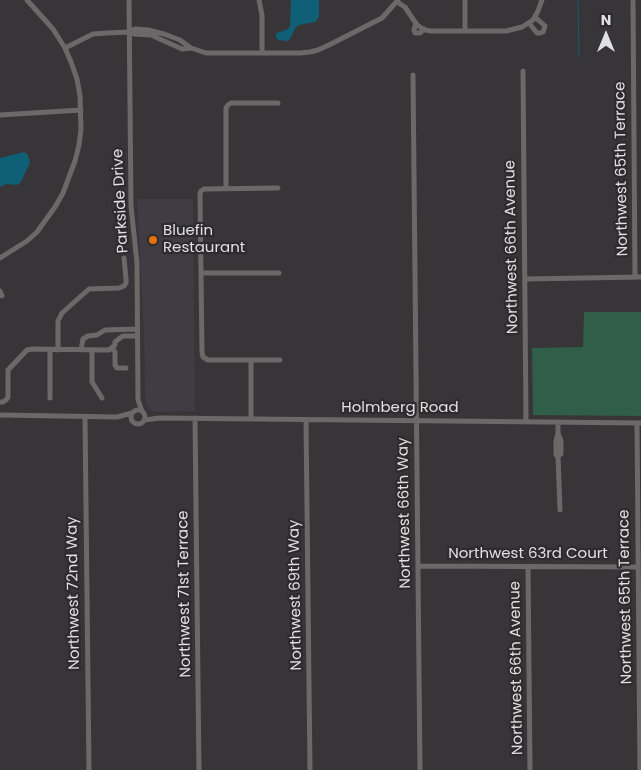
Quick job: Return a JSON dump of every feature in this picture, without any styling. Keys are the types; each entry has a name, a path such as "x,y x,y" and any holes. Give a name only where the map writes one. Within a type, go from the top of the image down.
{"street":[{"path":"0,258 37,232 55,208 69,178 79,145 81,129 80,96 77,79 64,48 53,29 27,0"},
{"name":"Parkside Drive","path":"129,0 131,206 137,263 138,400 142,412"},
{"path":"259,0 262,15 262,54"},
{"path":"465,0 465,31"},
{"path":"64,48 93,34 130,32 180,40 191,48 206,53 300,54 318,50 369,26 382,18 398,1 405,7 416,24 431,31 506,31 515,30 532,20 542,0"},
{"name":"Northwest 65th Terrace","path":"633,0 638,277"},
{"path":"167,38 182,49 191,48"},
{"path":"177,46 180,40"},
{"name":"Northwest 66th Avenue","path":"523,71 526,422"},
{"name":"Northwest 66th Way","path":"413,75 420,770"},
{"path":"226,189 226,108 231,103 278,104"},
{"path":"0,115 81,110"},
{"path":"278,188 204,189 200,194 203,357 208,360 280,360"},
{"path":"58,350 58,321 60,317 89,289 119,288 124,286 126,279 124,258"},
{"path":"201,273 279,273"},
{"path":"525,279 638,277"},
{"path":"81,350 81,342 85,337 97,335 105,330 137,329"},
{"path":"112,330 116,336 114,345 115,366 117,368 126,368"},
{"path":"0,402 8,398 8,370 27,350 109,350 123,336 137,336"},
{"path":"50,350 50,398"},
{"path":"92,350 92,382 102,398"},
{"path":"251,360 252,419"},
{"name":"Parkside Drive","path":"133,412 138,400"},
{"path":"0,415 121,416 138,410 145,416 145,420 137,424 121,416"},
{"path":"132,420 133,412"},
{"name":"Holmberg Road","path":"142,412 159,418"},
{"name":"Northwest 72nd Way","path":"85,416 89,770"},
{"name":"Holmberg Road","path":"145,420 195,418 639,423"},
{"name":"Northwest 71st Terrace","path":"195,418 199,770"},
{"name":"Northwest 69th Way","path":"306,420 310,770"},
{"path":"558,422 556,454 558,456 560,510"},
{"name":"Northwest 65th Terrace","path":"639,423 640,770"},
{"name":"Northwest 63rd Court","path":"418,566 638,567"},
{"name":"Northwest 66th Avenue","path":"528,567 530,770"}],"shaded area":[{"path":"137,199 193,199 195,411 154,412 147,406 145,397 144,335"}],"green space":[{"path":"584,312 641,312 641,416 533,415 532,348 583,347"}],"water":[{"path":"291,0 319,0 319,17 315,22 296,27 288,41 278,40 276,33 290,27"},
{"path":"24,152 28,155 30,163 21,182 17,185 6,184 0,187 0,158"}],"waterway":[{"path":"578,0 579,57"}],"place":[{"name":"Bluefin Restaurant","path":"153,240"}]}
